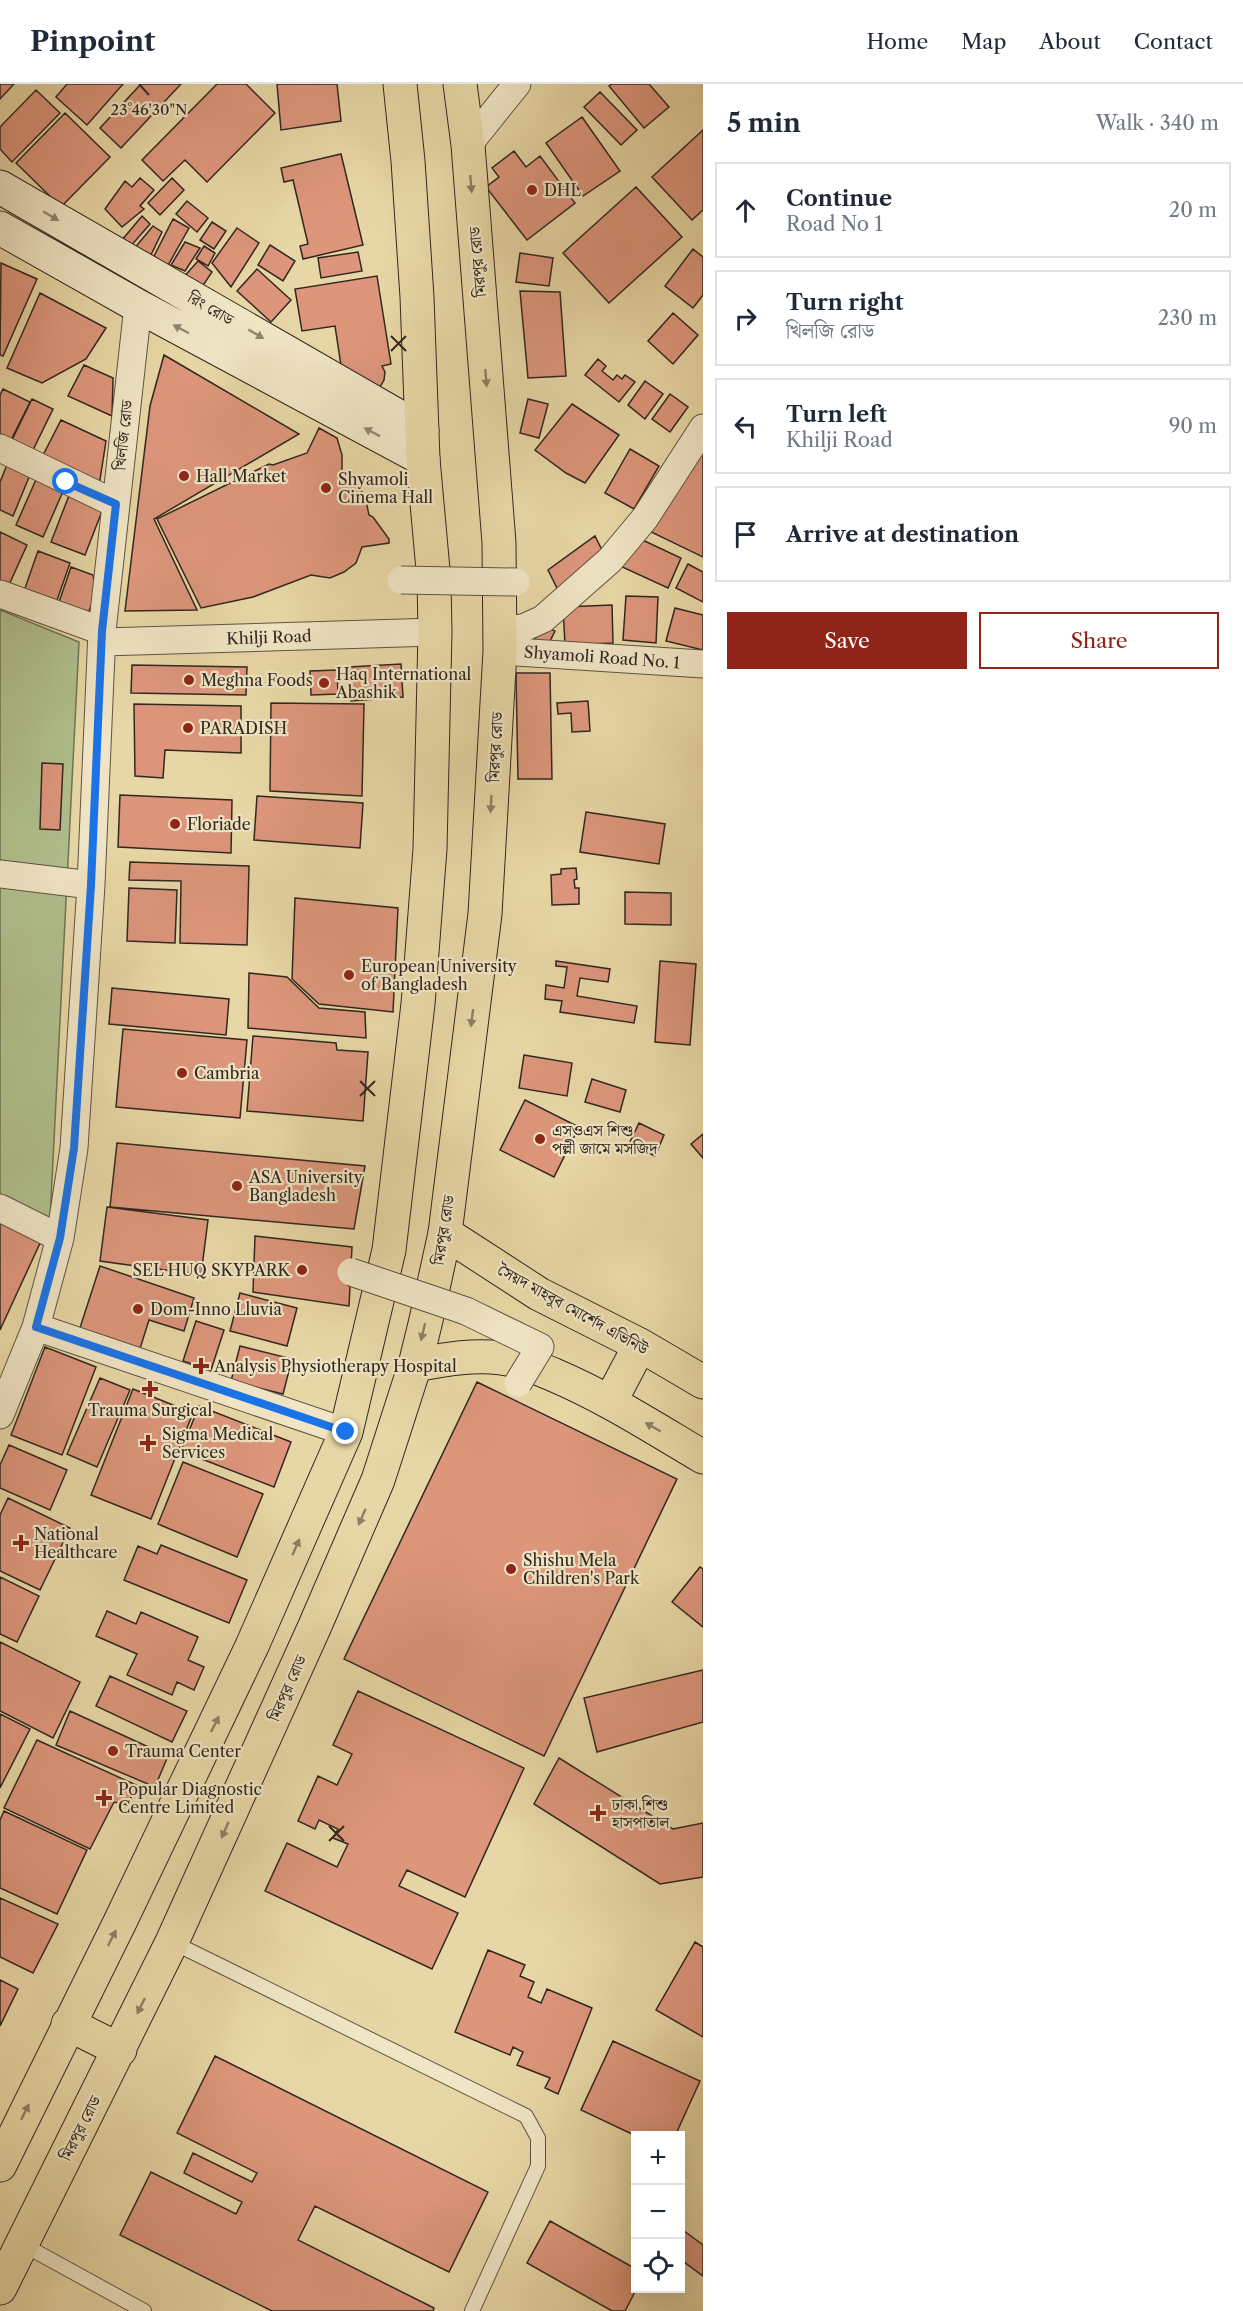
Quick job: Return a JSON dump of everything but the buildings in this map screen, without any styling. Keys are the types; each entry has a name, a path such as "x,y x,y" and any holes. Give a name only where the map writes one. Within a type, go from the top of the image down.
{"main road":[{"path":"0,2165 252,1646 346,1432 389,1250 418,1004 430,849 435,632 434,581 423,445 414,240 400,84"},
{"name":"মিরপুর রোড","path":"0,2288 120,2050 213,1855 378,1480 415,1365 445,1233 485,914 500,640 499,543 468,145 460,84"},
{"name":"রিং রোড","path":"0,187 423,445"},
{"name":"রিং রোড","path":"0,228 138,306 423,445"},
{"name":"সৈয়দ মাহবুব মোর্শেদ এভিনিউ","path":"445,1233 539,1294 640,1346 703,1382"},
{"path":"610,1402 640,1346"},
{"path":"415,1365 449,1359 501,1358 526,1363 567,1380 610,1402 703,1457"},
{"path":"68,2024 120,2050"}],"street":[{"path":"468,145 517,84"},
{"name":"খিলজি রোড","path":"0,1415 36,1327 60,1238 74,1148 91,885 102,636 138,306"},
{"path":"500,640 543,619 610,560 645,518 703,428"},
{"path":"0,448 116,504"},
{"path":"401,580 516,582"},
{"path":"0,594 102,636"},
{"name":"Khilji Road","path":"102,636 435,632"},
{"name":"Shyamoli Road No. 1","path":"500,640 703,664"},
{"path":"0,874 91,885"},
{"path":"0,1208 60,1238"},
{"path":"351,1272 465,1311 540,1347 518,1383"},
{"path":"36,1327 346,1432"}],"lane":[{"path":"172,1942 526,2116 538,2138 538,2166 472,2311"},
{"path":"22,2244 144,2311"}],"green space":[{"path":"0,610 79,642 50,1220 0,1195"}],"place":[{"name":"DHL","path":"532,190"},
{"name":"Hall Market","path":"184,476"},
{"name":"Shyamoli Cinema Hall","path":"326,488"},
{"name":"Meghna Foods","path":"189,680"},
{"name":"Haq International Abashik","path":"324,683"},
{"name":"PARADISH","path":"188,728"},
{"name":"Floriade","path":"175,824"},
{"name":"European University of Bangladesh","path":"349,975"},
{"name":"Cambria","path":"182,1073"},
{"name":"এসওএস শিশু পল্লী জামে মসজিদ","path":"540,1139"},
{"name":"ASA University Bangladesh","path":"237,1186"},
{"name":"SEL HUQ SKYPARK","path":"302,1270"},
{"name":"Dom-Inno Lluvia","path":"138,1309"},
{"name":"Analysis Physiotherapy Hospital","path":"201,1366"},
{"name":"Trauma Surgical","path":"150,1389"},
{"name":"Sigma Medical Services","path":"148,1443"},
{"name":"National Healthcare","path":"21,1543"},
{"name":"Shishu Mela Children's Park","path":"511,1569"},
{"name":"Trauma Center","path":"113,1751"},
{"name":"Popular Diagnostic Centre Limited","path":"104,1798"},
{"name":"ঢাকা শিশু হাসপাতাল","path":"598,1813"}],"route":[{"path":"66,482 116,504 102,631 91,885 74,1148 60,1238 36,1327 346,1432"}]}
